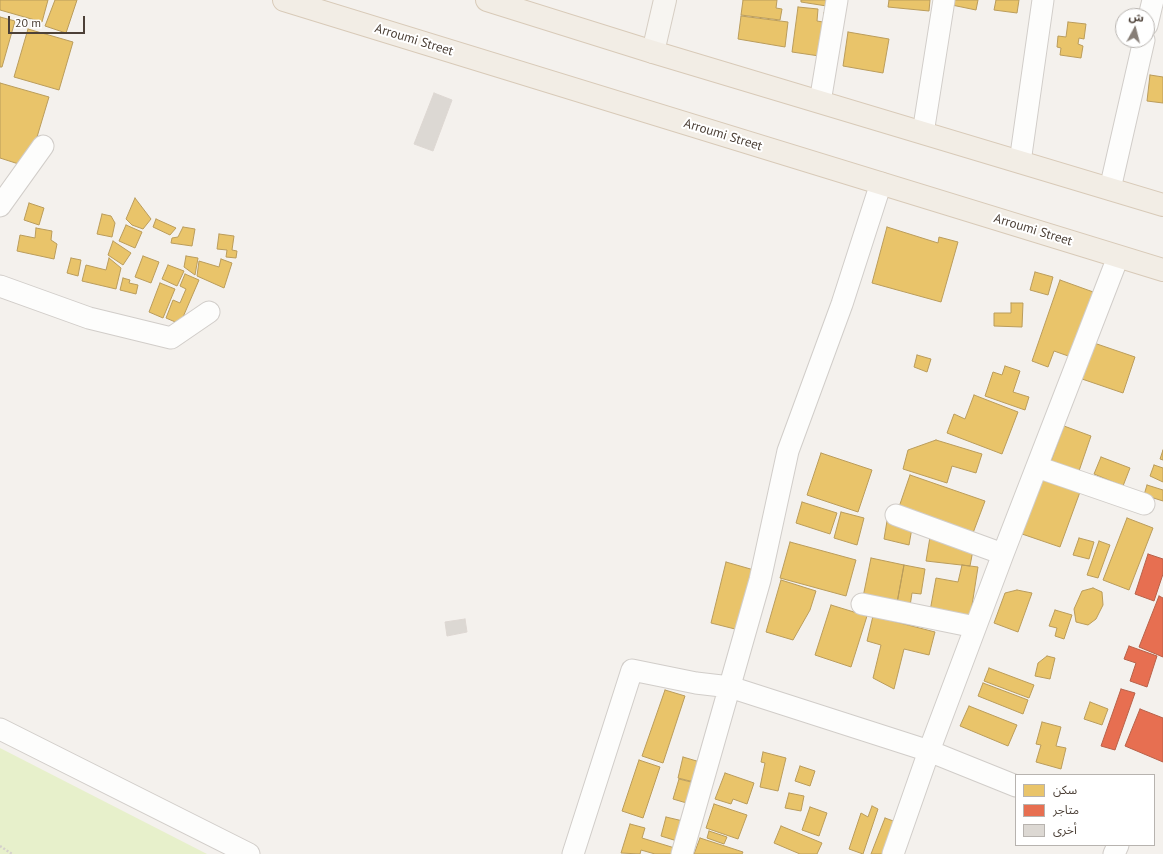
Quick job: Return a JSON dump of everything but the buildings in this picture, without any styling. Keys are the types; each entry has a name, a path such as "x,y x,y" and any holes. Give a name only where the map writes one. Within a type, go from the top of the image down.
{"main road":[{"name":"Arroumi Street","path":"284,0 1163,270"},
{"path":"487,0 511,4 653,52 1163,205"},
{"path":"653,52 665,0"}],"street":[{"path":"820,102 837,0"},
{"path":"923,133 944,0"},
{"path":"1020,162 1043,0"},
{"path":"1110,189 1142,48"},
{"path":"0,206 43,146"},
{"path":"682,854 760,580 788,451 842,304 881,183"},
{"path":"892,854 975,627 1118,257"},
{"path":"0,286 89,318 171,338 209,312"},
{"path":"1036,467 1144,504"},
{"path":"896,515 1003,554"},
{"path":"862,604 975,627"},
{"path":"573,854 632,670 696,684 730,687 929,751 1015,786"},
{"path":"0,730 249,854"}],"path":[{"path":"0,846 12,854"}],"green space":[{"path":"0,748 207,854 0,854"}]}
